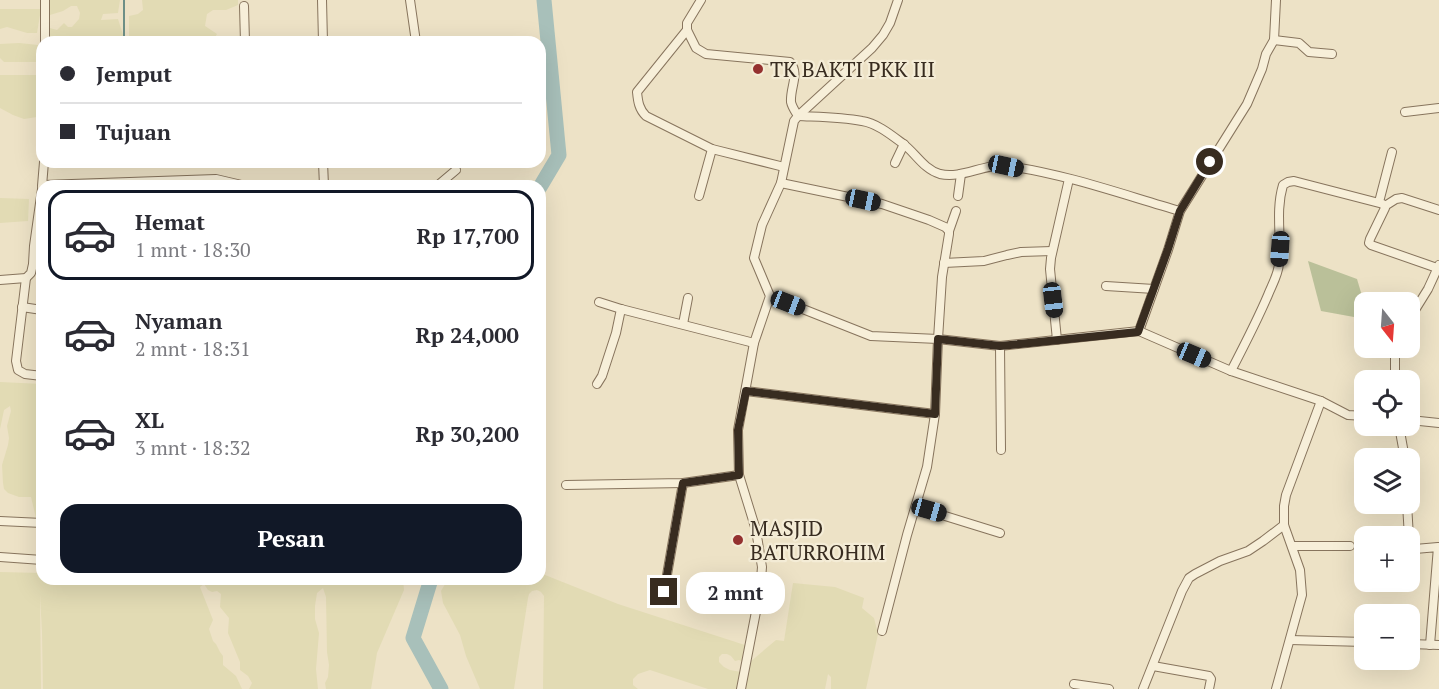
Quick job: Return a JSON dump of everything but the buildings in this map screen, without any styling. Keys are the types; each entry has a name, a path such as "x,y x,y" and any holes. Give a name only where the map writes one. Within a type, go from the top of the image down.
{"street":[{"path":"45,0 45,36"},
{"path":"322,0 323,36"},
{"path":"410,0 415,36"},
{"path":"701,0 687,23 687,30 696,48 706,54 790,62 795,74 792,106 798,116"},
{"path":"741,689 760,591 762,567 756,530 739,475 738,430 754,343 770,296 754,258 762,225 781,183 794,122 872,48 890,23 898,0"},
{"path":"1138,332 1180,211 1247,104 1262,69 1266,54 1274,40 1276,0"},
{"path":"244,6 245,36"},
{"path":"687,30 637,92 641,111 646,116 712,149 784,167"},
{"path":"1274,40 1299,43 1309,52 1332,54"},
{"path":"1405,111 1439,108"},
{"path":"798,116 864,121 904,144 933,171 950,176 990,166 1006,166 1069,179 1180,211"},
{"path":"895,163 904,144"},
{"path":"699,196 712,149"},
{"path":"1382,204 1392,152"},
{"path":"444,180 456,170"},
{"path":"957,196 961,174"},
{"path":"1057,340 1050,269 1069,179"},
{"path":"201,180 220,180"},
{"path":"1231,371 1260,315 1279,267 1280,195 1283,185 1288,182 1294,181 1382,204 1386,208 1369,243 1438,266 1420,302"},
{"path":"781,183 882,204 929,220 949,231"},
{"path":"1382,204 1402,198 1439,210"},
{"path":"882,631 927,467 935,414 942,277 949,231 956,211"},
{"path":"36,231 34,246 36,255"},
{"path":"944,263 984,261 1021,252 1052,251"},
{"path":"36,267 26,278 16,361 18,370 25,374 36,375"},
{"path":"0,280 26,278"},
{"path":"1106,286 1154,289"},
{"path":"770,296 871,336 938,339 1000,346 1138,332 1231,371 1321,401 1348,415 1354,415"},
{"path":"683,324 688,298"},
{"path":"599,302 754,343"},
{"path":"22,308 36,309"},
{"path":"597,384 602,376 616,333 621,309"},
{"path":"1000,346 1001,450"},
{"path":"746,391 935,414"},
{"path":"1276,689 1302,595 1300,570 1284,525 1286,495 1321,401"},
{"path":"1420,421 1439,423"},
{"path":"566,486 683,483 739,475"},
{"path":"664,592 683,483"},
{"path":"916,507 1000,533"},
{"path":"0,521 36,523"},
{"path":"1143,689 1189,578 1220,561 1248,551 1284,525"},
{"path":"1292,546 1350,546"},
{"path":"1420,549 1438,547 1434,645"},
{"path":"0,557 36,560"},
{"path":"1290,640 1354,642"},
{"path":"1153,666 1209,676 1211,679 1209,689"},
{"path":"1074,684 1109,689"}],"shaded area":[{"path":"45,0 120,0 118,13 103,14 101,20 118,19 123,36 47,36 46,27 57,30 64,23 72,27 79,19 80,13 77,6 71,6 50,15 45,13"},
{"path":"142,0 238,0 238,5 226,10 213,10 207,14 205,26 217,34 216,36 129,36 129,16 143,10"},
{"path":"0,9 41,9 37,33 27,33 7,27 0,29"},
{"path":"0,44 36,45 36,62 4,62 0,58"},
{"path":"0,75 36,75 36,117 24,119 0,108"},
{"path":"0,198 29,199 28,221 0,223"},
{"path":"0,382 36,384 36,518 31,497 19,497 4,489 2,465 9,438 7,426 10,406 4,410 0,429"},
{"path":"0,572 36,573 36,585 203,585 200,587 213,620 209,629 213,641 223,656 223,665 236,676 242,689 43,689 40,594 41,689 0,689"},
{"path":"546,575 618,604 748,646 744,662 735,661 727,654 719,657 719,662 724,667 741,672 737,689 708,689 650,670 638,674 633,679 633,685 638,689 543,689 544,596 537,590 532,591 528,598 514,689 480,689 460,635 443,603 441,591 444,585 546,585"},
{"path":"793,583 835,587 864,598 862,608 874,618 878,634 866,689 831,689 831,677 828,674 825,689 745,689 750,662 776,640 784,641"},
{"path":"205,585 404,585 404,590 377,653 371,689 326,689 329,665 326,597 323,588 317,593 315,606 315,619 319,633 316,669 318,689 249,689 252,683 248,676 240,670 240,662 228,633 229,618 220,607 221,594 208,590"}],"green space":[{"path":"1308,261 1357,279 1361,292 1354,292 1354,317 1321,311"}],"waterway":[{"path":"124,0 124,36"},
{"path":"544,0 559,155 544,180"},
{"path":"429,585 413,638 441,689"}],"place":[{"name":"TK BAKTI PKK III","path":"758,69"},
{"name":"MASJID BATURROHIM","path":"738,540"}],"route":[{"path":"664,592 683,483 739,475 738,430 746,391 935,414 938,339 1000,346 1138,332 1180,211 1210,162"}]}
